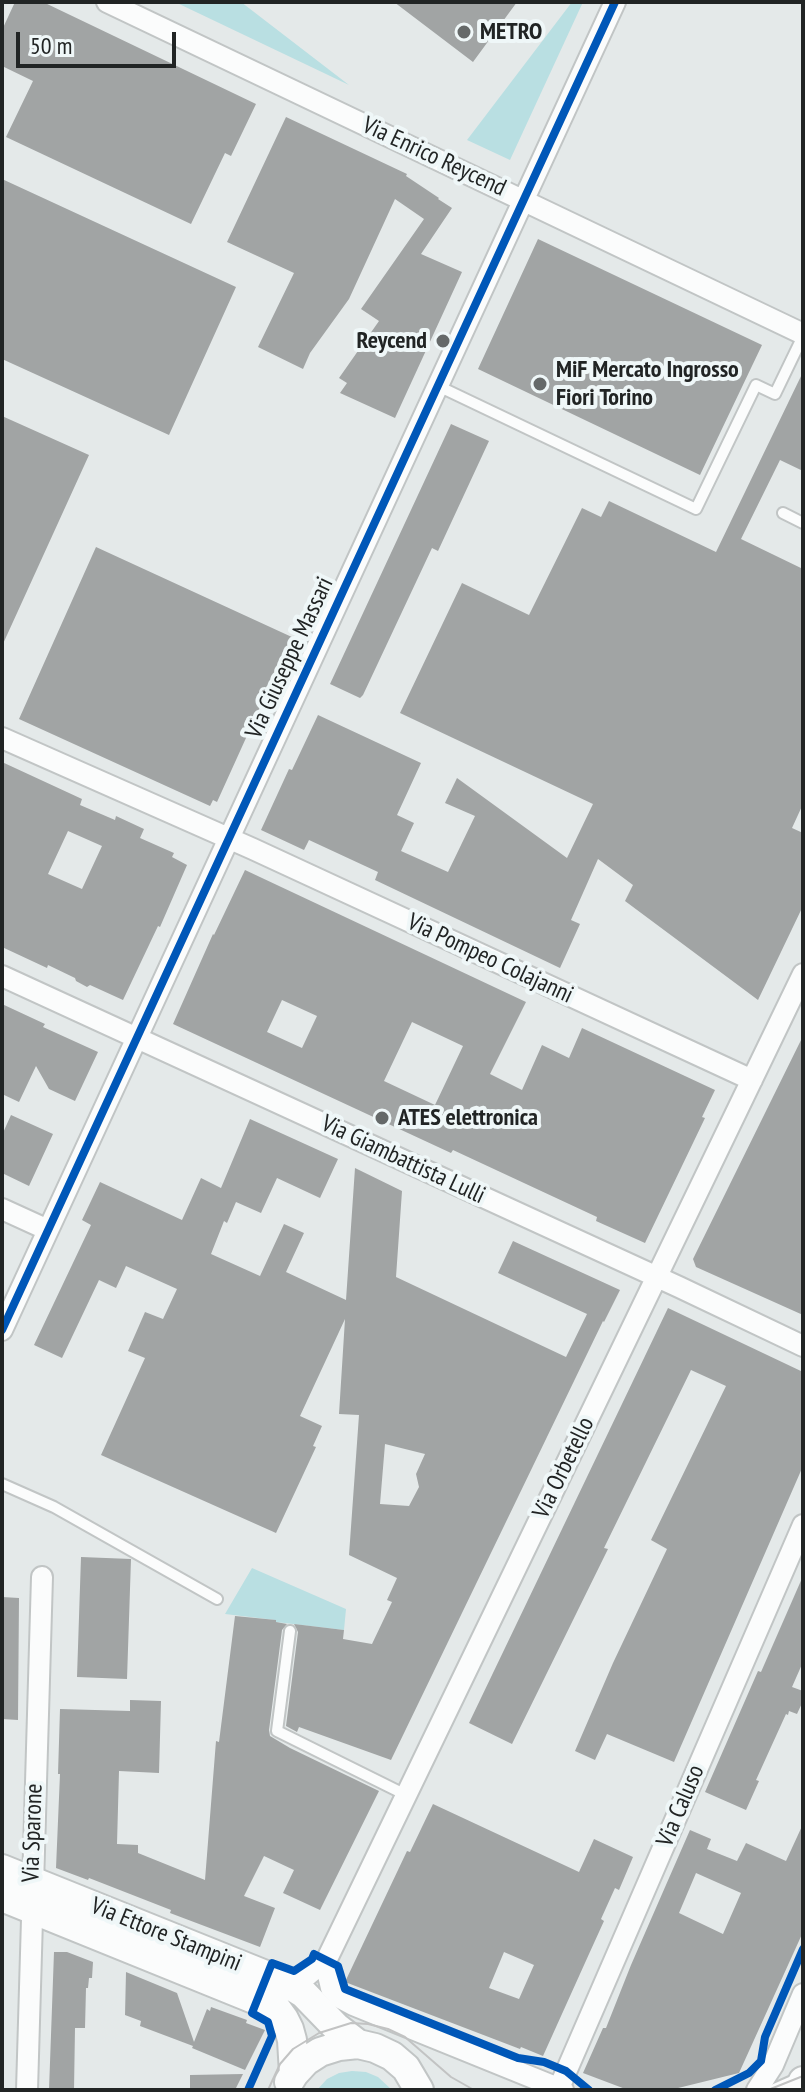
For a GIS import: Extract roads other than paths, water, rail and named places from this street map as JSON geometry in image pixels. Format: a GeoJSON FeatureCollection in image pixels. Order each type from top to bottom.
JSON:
{"type":"FeatureCollection","features":[{"type":"Feature","properties":{"kind":"main road","name":"Via Ettore Stampini"},"geometry":{"type":"LineString","coordinates":[[2,1869],[32,1895],[276,2008],[292,2040],[289,2082]]}},
{"type":"Feature","properties":{"kind":"main road","name":"Via Ettore Stampini"},"geometry":{"type":"LineString","coordinates":[[2,1897],[32,1895],[288,1984],[304,1994],[336,2027],[358,2044]]}},
{"type":"Feature","properties":{"kind":"main road"},"geometry":{"type":"LineString","coordinates":[[289,2082],[306,2061],[320,2052],[358,2044],[392,2056],[421,2088]]}},
{"type":"Feature","properties":{"kind":"main road"},"geometry":{"type":"LineString","coordinates":[[799,2090],[803,2079]]}},
{"type":"Feature","properties":{"kind":"street","name":"Via Enrico Reycend"},"geometry":{"type":"LineString","coordinates":[[107,2],[803,335]]}},
{"type":"Feature","properties":{"kind":"street","name":"Via Giuseppe Massari"},"geometry":{"type":"LineString","coordinates":[[2,1330],[615,2]]}},
{"type":"Feature","properties":{"kind":"street"},"geometry":{"type":"LineString","coordinates":[[2,738],[229,839]]}},
{"type":"Feature","properties":{"kind":"street","name":"Via Pompeo Colajanni"},"geometry":{"type":"LineString","coordinates":[[229,839],[752,1080]]}},
{"type":"Feature","properties":{"kind":"street","name":"Via Orbetello"},"geometry":{"type":"LineString","coordinates":[[325,1962],[803,974]]}},
{"type":"Feature","properties":{"kind":"street","name":"Via Giambattista Lulli"},"geometry":{"type":"LineString","coordinates":[[2,976],[803,1346]]}},
{"type":"Feature","properties":{"kind":"street"},"geometry":{"type":"LineString","coordinates":[[2,1209],[48,1230]]}},
{"type":"Feature","properties":{"kind":"street","name":"Via Caluso"},"geometry":{"type":"LineString","coordinates":[[561,2089],[803,1525]]}},
{"type":"Feature","properties":{"kind":"street","name":"Via Sparone"},"geometry":{"type":"LineString","coordinates":[[27,2090],[42,1577]]}},
{"type":"Feature","properties":{"kind":"street"},"geometry":{"type":"LineString","coordinates":[[288,1984],[303,1979],[325,1962],[331,1988],[340,1998],[353,2005],[561,2089]]}},
{"type":"Feature","properties":{"kind":"street"},"geometry":{"type":"LineString","coordinates":[[758,2090],[773,2065],[803,1994]]}},
{"type":"Feature","properties":{"kind":"lane"},"geometry":{"type":"LineString","coordinates":[[438,386],[696,509],[756,385],[775,394],[803,335]]}},
{"type":"Feature","properties":{"kind":"lane"},"geometry":{"type":"LineString","coordinates":[[783,513],[803,523]]}},
{"type":"Feature","properties":{"kind":"lane"},"geometry":{"type":"LineString","coordinates":[[2,1484],[54,1507],[217,1599]]}},
{"type":"Feature","properties":{"kind":"lane"},"geometry":{"type":"LineString","coordinates":[[290,1631],[277,1731],[406,1795]]}},
{"type":"Feature","properties":{"kind":"lane"},"geometry":{"type":"LineString","coordinates":[[772,2090],[803,2079]]}},
{"type":"Feature","properties":{"kind":"tram line"},"geometry":{"type":"LineString","coordinates":[[268,2090],[280,2064],[293,2049],[319,2033],[351,2023],[388,2029],[405,2037],[451,2077],[474,2090]]}},
{"type":"Feature","properties":{"kind":"tram line"},"geometry":{"type":"LineString","coordinates":[[768,2090],[803,2076]]}},
{"type":"Feature","properties":{"kind":"place","name":"METRO"},"geometry":{"type":"Point","coordinates":[464,32]}},
{"type":"Feature","properties":{"kind":"place","name":"Reycend"},"geometry":{"type":"Point","coordinates":[443,341]}},
{"type":"Feature","properties":{"kind":"place","name":"MiF Mercato Ingrosso Fiori Torino"},"geometry":{"type":"Point","coordinates":[540,384]}},
{"type":"Feature","properties":{"kind":"place","name":"ATES elettronica"},"geometry":{"type":"Point","coordinates":[382,1118]}}]}
